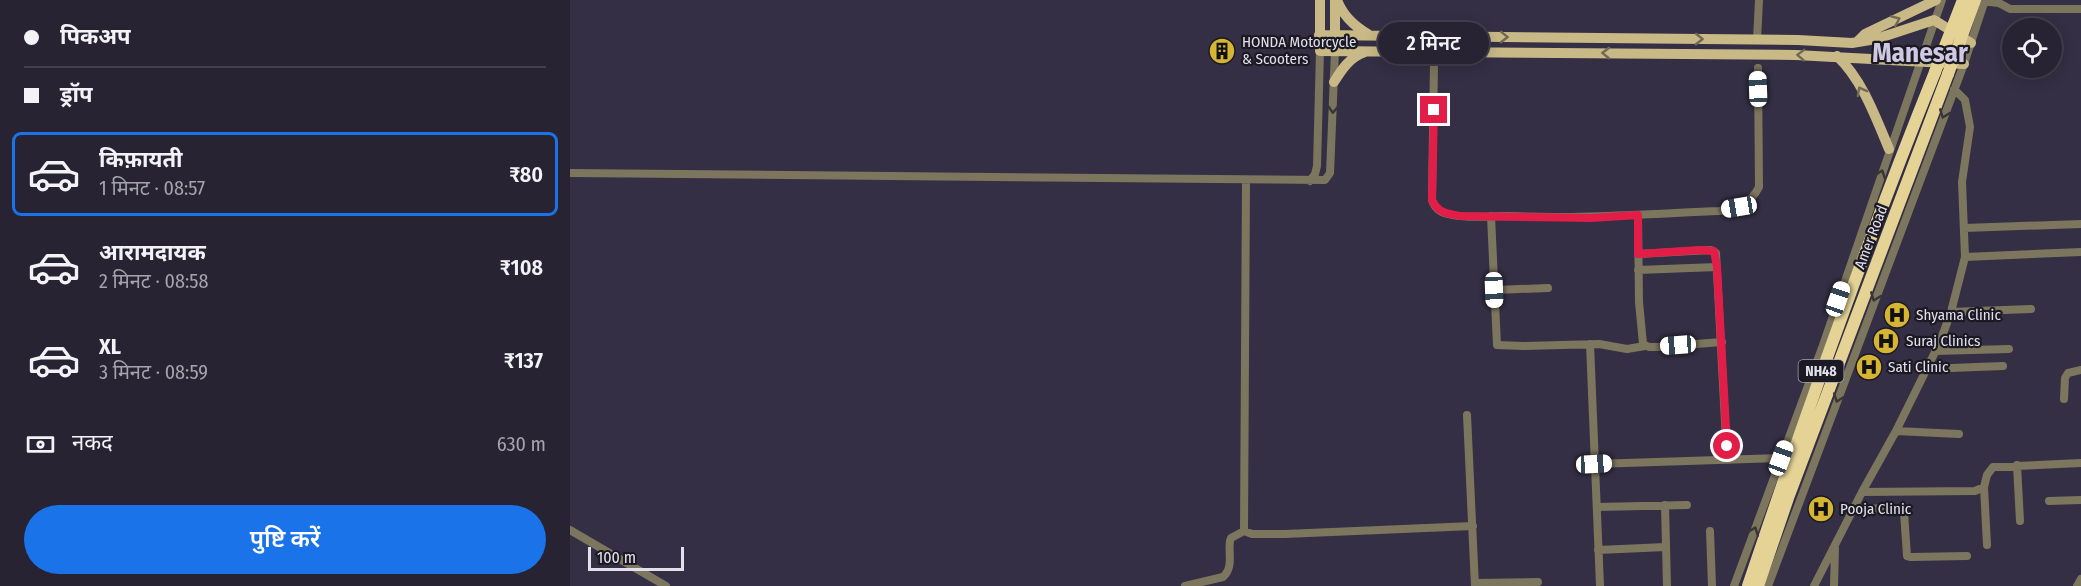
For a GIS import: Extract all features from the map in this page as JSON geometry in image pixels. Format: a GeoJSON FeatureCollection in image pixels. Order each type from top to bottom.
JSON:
{"type":"FeatureCollection","features":[{"type":"Feature","properties":{"kind":"highway","name":"Amer Road"},"geometry":{"type":"LineString","coordinates":[[1748,586],[1822,366],[1963,0]]}},
{"type":"Feature","properties":{"kind":"highway","name":"Amer Road"},"geometry":{"type":"LineString","coordinates":[[1758,586],[1812,450],[1846,348],[1948,74],[1980,0]]}},
{"type":"Feature","properties":{"kind":"highway"},"geometry":{"type":"LineString","coordinates":[[1846,348],[1865,323]]}},
{"type":"Feature","properties":{"kind":"highway"},"geometry":{"type":"LineString","coordinates":[[1821,348],[1822,366]]}},
{"type":"Feature","properties":{"kind":"main road"},"geometry":{"type":"LineString","coordinates":[[1320,0],[1320,51],[1837,56],[1964,64]]}},
{"type":"Feature","properties":{"kind":"main road"},"geometry":{"type":"LineString","coordinates":[[1335,51],[1336,0]]}},
{"type":"Feature","properties":{"kind":"main road"},"geometry":{"type":"LineString","coordinates":[[1336,0],[1348,19],[1371,35]]}},
{"type":"Feature","properties":{"kind":"main road"},"geometry":{"type":"LineString","coordinates":[[1857,42],[1865,34],[1936,0]]}},
{"type":"Feature","properties":{"kind":"main road"},"geometry":{"type":"LineString","coordinates":[[1319,35],[1857,42],[1876,39],[1934,20],[1971,43]]}},
{"type":"Feature","properties":{"kind":"main road"},"geometry":{"type":"LineString","coordinates":[[1429,36],[1429,51]]}},
{"type":"Feature","properties":{"kind":"main road"},"geometry":{"type":"LineString","coordinates":[[1334,82],[1349,61],[1358,54],[1368,51]]}},
{"type":"Feature","properties":{"kind":"main road"},"geometry":{"type":"LineString","coordinates":[[1837,56],[1850,70],[1889,149]]}},
{"type":"Feature","properties":{"kind":"street"},"geometry":{"type":"LineString","coordinates":[[1757,40],[1759,0]]}},
{"type":"Feature","properties":{"kind":"street"},"geometry":{"type":"LineString","coordinates":[[1734,586],[1821,348],[1942,0]]}},
{"type":"Feature","properties":{"kind":"street"},"geometry":{"type":"LineString","coordinates":[[1768,586],[1812,450],[1865,323],[1964,64],[1980,0],[2002,2],[2004,7],[2016,9],[2081,9]]}},
{"type":"Feature","properties":{"kind":"street"},"geometry":{"type":"LineString","coordinates":[[1310,181],[1317,166],[1320,51]]}},
{"type":"Feature","properties":{"kind":"street"},"geometry":{"type":"LineString","coordinates":[[570,173],[1325,180],[1330,173],[1335,51]]}},
{"type":"Feature","properties":{"kind":"street"},"geometry":{"type":"LineString","coordinates":[[1434,63],[1432,200],[1436,209],[1446,214],[1591,218],[1719,211],[1739,207],[1755,196],[1759,187],[1760,156],[1758,68]]}},
{"type":"Feature","properties":{"kind":"street"},"geometry":{"type":"LineString","coordinates":[[1814,586],[1896,431],[1935,351],[1951,312],[1965,257],[1962,182],[1970,127],[1965,100],[1954,89]]}},
{"type":"Feature","properties":{"kind":"street"},"geometry":{"type":"LineString","coordinates":[[1244,531],[1246,180]]}},
{"type":"Feature","properties":{"kind":"street"},"geometry":{"type":"LineString","coordinates":[[1638,215],[1640,332],[1645,346]]}},
{"type":"Feature","properties":{"kind":"street"},"geometry":{"type":"LineString","coordinates":[[1491,216],[1496,334],[1499,346],[1607,344],[1627,349],[1722,342]]}},
{"type":"Feature","properties":{"kind":"street"},"geometry":{"type":"LineString","coordinates":[[1964,228],[2081,224]]}},
{"type":"Feature","properties":{"kind":"street"},"geometry":{"type":"LineString","coordinates":[[1638,254],[1711,250],[1716,253],[1727,459]]}},
{"type":"Feature","properties":{"kind":"street"},"geometry":{"type":"LineString","coordinates":[[1965,257],[2081,252]]}},
{"type":"Feature","properties":{"kind":"street"},"geometry":{"type":"LineString","coordinates":[[1638,270],[1717,267]]}},
{"type":"Feature","properties":{"kind":"street"},"geometry":{"type":"LineString","coordinates":[[1494,290],[1548,288]]}},
{"type":"Feature","properties":{"kind":"street"},"geometry":{"type":"LineString","coordinates":[[1951,312],[2031,309]]}},
{"type":"Feature","properties":{"kind":"street"},"geometry":{"type":"LineString","coordinates":[[1590,344],[1600,586]]}},
{"type":"Feature","properties":{"kind":"street"},"geometry":{"type":"LineString","coordinates":[[1935,351],[2009,349]]}},
{"type":"Feature","properties":{"kind":"street"},"geometry":{"type":"LineString","coordinates":[[1925,369],[2003,366]]}},
{"type":"Feature","properties":{"kind":"street"},"geometry":{"type":"LineString","coordinates":[[2064,399],[2065,378],[2068,373],[2081,370]]}},
{"type":"Feature","properties":{"kind":"street"},"geometry":{"type":"LineString","coordinates":[[1467,415],[1475,585],[1538,582]]}},
{"type":"Feature","properties":{"kind":"street"},"geometry":{"type":"LineString","coordinates":[[1896,431],[1959,434]]}},
{"type":"Feature","properties":{"kind":"street"},"geometry":{"type":"LineString","coordinates":[[1594,464],[1781,458]]}},
{"type":"Feature","properties":{"kind":"street"},"geometry":{"type":"LineString","coordinates":[[1987,545],[1984,487],[1993,467],[2081,463]]}},
{"type":"Feature","properties":{"kind":"street"},"geometry":{"type":"LineString","coordinates":[[2018,465],[2020,521]]}},
{"type":"Feature","properties":{"kind":"street"},"geometry":{"type":"LineString","coordinates":[[1862,492],[1975,491],[1984,487]]}},
{"type":"Feature","properties":{"kind":"street"},"geometry":{"type":"LineString","coordinates":[[2049,501],[2081,500]]}},
{"type":"Feature","properties":{"kind":"street"},"geometry":{"type":"LineString","coordinates":[[1597,507],[1687,505]]}},
{"type":"Feature","properties":{"kind":"street"},"geometry":{"type":"LineString","coordinates":[[1665,506],[1667,586]]}},
{"type":"Feature","properties":{"kind":"street"},"geometry":{"type":"LineString","coordinates":[[1854,508],[1897,509],[1904,512],[1907,556],[1967,556]]}},
{"type":"Feature","properties":{"kind":"street"},"geometry":{"type":"LineString","coordinates":[[1185,586],[1223,577],[1228,573],[1231,538],[1244,531],[1252,534],[1285,534],[1473,526]]}},
{"type":"Feature","properties":{"kind":"street"},"geometry":{"type":"LineString","coordinates":[[570,530],[666,586]]}},
{"type":"Feature","properties":{"kind":"street"},"geometry":{"type":"LineString","coordinates":[[1710,531],[1712,586]]}},
{"type":"Feature","properties":{"kind":"street"},"geometry":{"type":"LineString","coordinates":[[1598,550],[1666,547]]}},
{"type":"Feature","properties":{"kind":"street"},"geometry":{"type":"LineString","coordinates":[[1834,586],[1835,547]]}},
{"type":"Feature","properties":{"kind":"street"},"geometry":{"type":"LineString","coordinates":[[2077,586],[2081,579]]}},
{"type":"Feature","properties":{"kind":"place","name":"HONDA Motorcycle & Scooters"},"geometry":{"type":"Point","coordinates":[1222,51]}},
{"type":"Feature","properties":{"kind":"place","name":"Shyama Clinic"},"geometry":{"type":"Point","coordinates":[1897,315]}},
{"type":"Feature","properties":{"kind":"place","name":"Suraj Clinics"},"geometry":{"type":"Point","coordinates":[1886,341]}},
{"type":"Feature","properties":{"kind":"place","name":"Sati Clinic"},"geometry":{"type":"Point","coordinates":[1869,367]}},
{"type":"Feature","properties":{"kind":"place","name":"Pooja Clinic"},"geometry":{"type":"Point","coordinates":[1821,509]}},
{"type":"Feature","properties":{"kind":"district","name":"Manesar"},"geometry":{"type":"Point","coordinates":[1920,53]}},
{"type":"Feature","properties":{"kind":"route"},"geometry":{"type":"LineString","coordinates":[[1434,110],[1432,200],[1436,209],[1446,214],[1461,216],[1591,218],[1638,215],[1638,254],[1700,250],[1711,250],[1716,253],[1727,446]]}}]}
